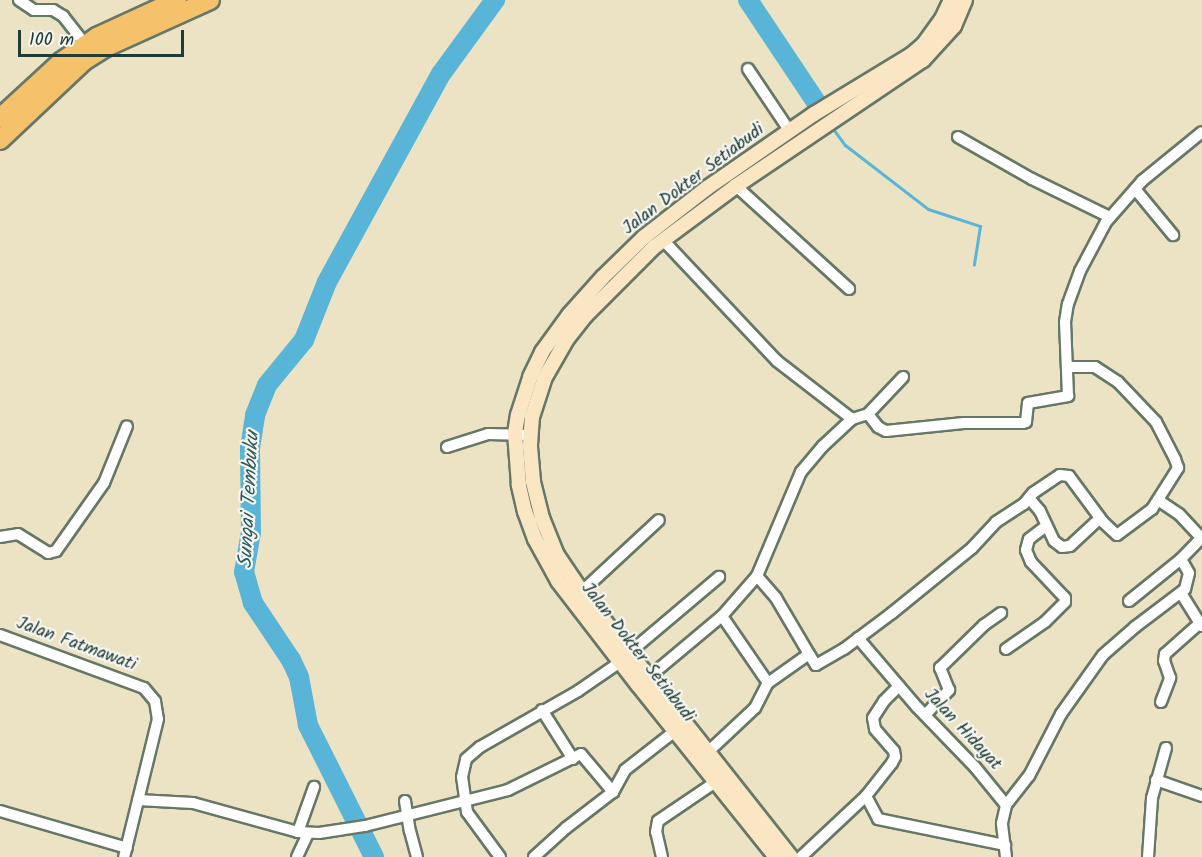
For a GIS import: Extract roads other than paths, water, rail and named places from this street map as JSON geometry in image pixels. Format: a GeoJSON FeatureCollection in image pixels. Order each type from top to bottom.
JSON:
{"type":"FeatureCollection","features":[{"type":"Feature","properties":{"kind":"highway"},"geometry":{"type":"LineString","coordinates":[[0,118],[24,106],[106,47],[210,0]]}},
{"type":"Feature","properties":{"kind":"highway"},"geometry":{"type":"LineString","coordinates":[[0,140],[24,106],[86,45],[165,2]]}},
{"type":"Feature","properties":{"kind":"street"},"geometry":{"type":"LineString","coordinates":[[19,0],[34,10],[53,10],[63,16],[86,45]]}},
{"type":"Feature","properties":{"kind":"street","name":"Jalan Dokter Setiabudi"},"geometry":{"type":"LineString","coordinates":[[776,857],[675,731],[644,681],[546,559],[525,512],[519,485],[515,433],[523,395],[542,352],[569,315],[603,277],[644,237],[707,188],[789,130],[911,55],[928,48],[951,0]]}},
{"type":"Feature","properties":{"kind":"street","name":"Jalan Dokter Setiabudi"},"geometry":{"type":"LineString","coordinates":[[577,596],[542,518],[532,481],[531,435],[537,397],[555,358],[567,339],[586,315],[663,240],[736,186],[828,124],[928,48],[954,26],[965,0]]}},
{"type":"Feature","properties":{"kind":"street"},"geometry":{"type":"LineString","coordinates":[[748,69],[789,130]]}},
{"type":"Feature","properties":{"kind":"street"},"geometry":{"type":"LineString","coordinates":[[868,414],[878,427],[886,431],[964,423],[1023,423],[1026,422],[1028,403],[1067,398],[1065,322],[1068,304],[1080,271],[1110,217],[1135,189],[1202,132]]}},
{"type":"Feature","properties":{"kind":"street"},"geometry":{"type":"LineString","coordinates":[[958,136],[1032,179],[1110,217]]}},
{"type":"Feature","properties":{"kind":"street"},"geometry":{"type":"LineString","coordinates":[[736,186],[849,289]]}},
{"type":"Feature","properties":{"kind":"street"},"geometry":{"type":"LineString","coordinates":[[1135,189],[1173,235]]}},
{"type":"Feature","properties":{"kind":"street"},"geometry":{"type":"LineString","coordinates":[[663,240],[777,361],[852,419]]}},
{"type":"Feature","properties":{"kind":"street"},"geometry":{"type":"LineString","coordinates":[[757,576],[776,598],[816,665],[858,638],[972,548],[996,522],[1024,504],[1055,477],[1065,474],[1100,518],[1117,535],[1152,509],[1178,468],[1156,422],[1133,395],[1095,367],[1067,367]]}},
{"type":"Feature","properties":{"kind":"street"},"geometry":{"type":"LineString","coordinates":[[791,857],[710,751],[644,681],[722,616],[757,576],[801,472],[823,446],[852,419],[868,414],[903,377]]}},
{"type":"Feature","properties":{"kind":"street"},"geometry":{"type":"LineString","coordinates":[[0,537],[18,534],[48,553],[56,551],[104,483],[127,426]]}},
{"type":"Feature","properties":{"kind":"street"},"geometry":{"type":"LineString","coordinates":[[447,447],[488,434],[531,435]]}},
{"type":"Feature","properties":{"kind":"street"},"geometry":{"type":"LineString","coordinates":[[1029,498],[1054,541],[1062,547],[1067,547],[1100,518]]}},
{"type":"Feature","properties":{"kind":"street"},"geometry":{"type":"LineString","coordinates":[[1129,601],[1201,541],[1179,514],[1158,500]]}},
{"type":"Feature","properties":{"kind":"street"},"geometry":{"type":"LineString","coordinates":[[577,596],[659,520]]}},
{"type":"Feature","properties":{"kind":"street"},"geometry":{"type":"LineString","coordinates":[[1006,649],[1045,622],[1065,602],[1065,598],[1031,562],[1026,550],[1029,539],[1047,526]]}},
{"type":"Feature","properties":{"kind":"street"},"geometry":{"type":"LineString","coordinates":[[1006,857],[1002,823],[1006,805],[1029,776],[1061,714],[1103,655],[1180,593],[1189,582],[1189,573],[1181,559]]}},
{"type":"Feature","properties":{"kind":"street"},"geometry":{"type":"LineString","coordinates":[[500,857],[471,819],[464,803],[462,777],[466,759],[480,747],[578,691],[625,657],[719,577]]}},
{"type":"Feature","properties":{"kind":"street"},"geometry":{"type":"LineString","coordinates":[[1161,702],[1170,678],[1164,661],[1165,654],[1201,625],[1180,593]]}},
{"type":"Feature","properties":{"kind":"street"},"geometry":{"type":"LineString","coordinates":[[925,715],[949,690],[940,668],[984,625],[1001,613]]}},
{"type":"Feature","properties":{"kind":"street"},"geometry":{"type":"LineString","coordinates":[[722,616],[768,683]]}},
{"type":"Feature","properties":{"kind":"street","name":"Jalan Hidayat"},"geometry":{"type":"LineString","coordinates":[[858,638],[925,715],[975,766],[1006,805]]}},
{"type":"Feature","properties":{"kind":"street","name":"Jalan Fatmawati"},"geometry":{"type":"LineString","coordinates":[[1,639],[144,688],[155,701],[158,719],[126,852]]}},
{"type":"Feature","properties":{"kind":"street"},"geometry":{"type":"LineString","coordinates":[[710,751],[755,708],[768,683],[809,654]]}},
{"type":"Feature","properties":{"kind":"street"},"geometry":{"type":"LineString","coordinates":[[801,857],[866,796],[895,756],[894,751],[875,729],[873,718],[884,701],[899,686]]}},
{"type":"Feature","properties":{"kind":"street"},"geometry":{"type":"LineString","coordinates":[[542,710],[573,759]]}},
{"type":"Feature","properties":{"kind":"street"},"geometry":{"type":"LineString","coordinates":[[534,857],[566,828],[613,792],[625,770],[675,731]]}},
{"type":"Feature","properties":{"kind":"street"},"geometry":{"type":"LineString","coordinates":[[1148,857],[1148,824],[1156,780],[1166,748]]}},
{"type":"Feature","properties":{"kind":"street"},"geometry":{"type":"LineString","coordinates":[[138,800],[193,803],[303,833],[360,827],[464,803],[508,790],[582,754],[613,792]]}},
{"type":"Feature","properties":{"kind":"street"},"geometry":{"type":"LineString","coordinates":[[1156,780],[1202,796]]}},
{"type":"Feature","properties":{"kind":"street"},"geometry":{"type":"LineString","coordinates":[[662,857],[656,832],[658,821],[717,781]]}},
{"type":"Feature","properties":{"kind":"street"},"geometry":{"type":"LineString","coordinates":[[297,857],[314,788]]}},
{"type":"Feature","properties":{"kind":"street"},"geometry":{"type":"LineString","coordinates":[[866,796],[878,819],[1005,845]]}},
{"type":"Feature","properties":{"kind":"street"},"geometry":{"type":"LineString","coordinates":[[405,801],[417,857]]}},
{"type":"Feature","properties":{"kind":"street"},"geometry":{"type":"LineString","coordinates":[[0,811],[126,852]]}},
{"type":"Feature","properties":{"kind":"waterway","name":"Sungai Tembuku"},"geometry":{"type":"LineString","coordinates":[[374,857],[308,725],[299,677],[291,660],[253,603],[244,572],[251,533],[250,448],[255,415],[267,385],[304,340],[327,282],[441,74],[495,0]]}},
{"type":"Feature","properties":{"kind":"waterway"},"geometry":{"type":"LineString","coordinates":[[748,0],[818,105]]}},
{"type":"Feature","properties":{"kind":"waterway"},"geometry":{"type":"LineString","coordinates":[[831,126],[845,145],[928,209],[980,226],[974,265]]}}]}
